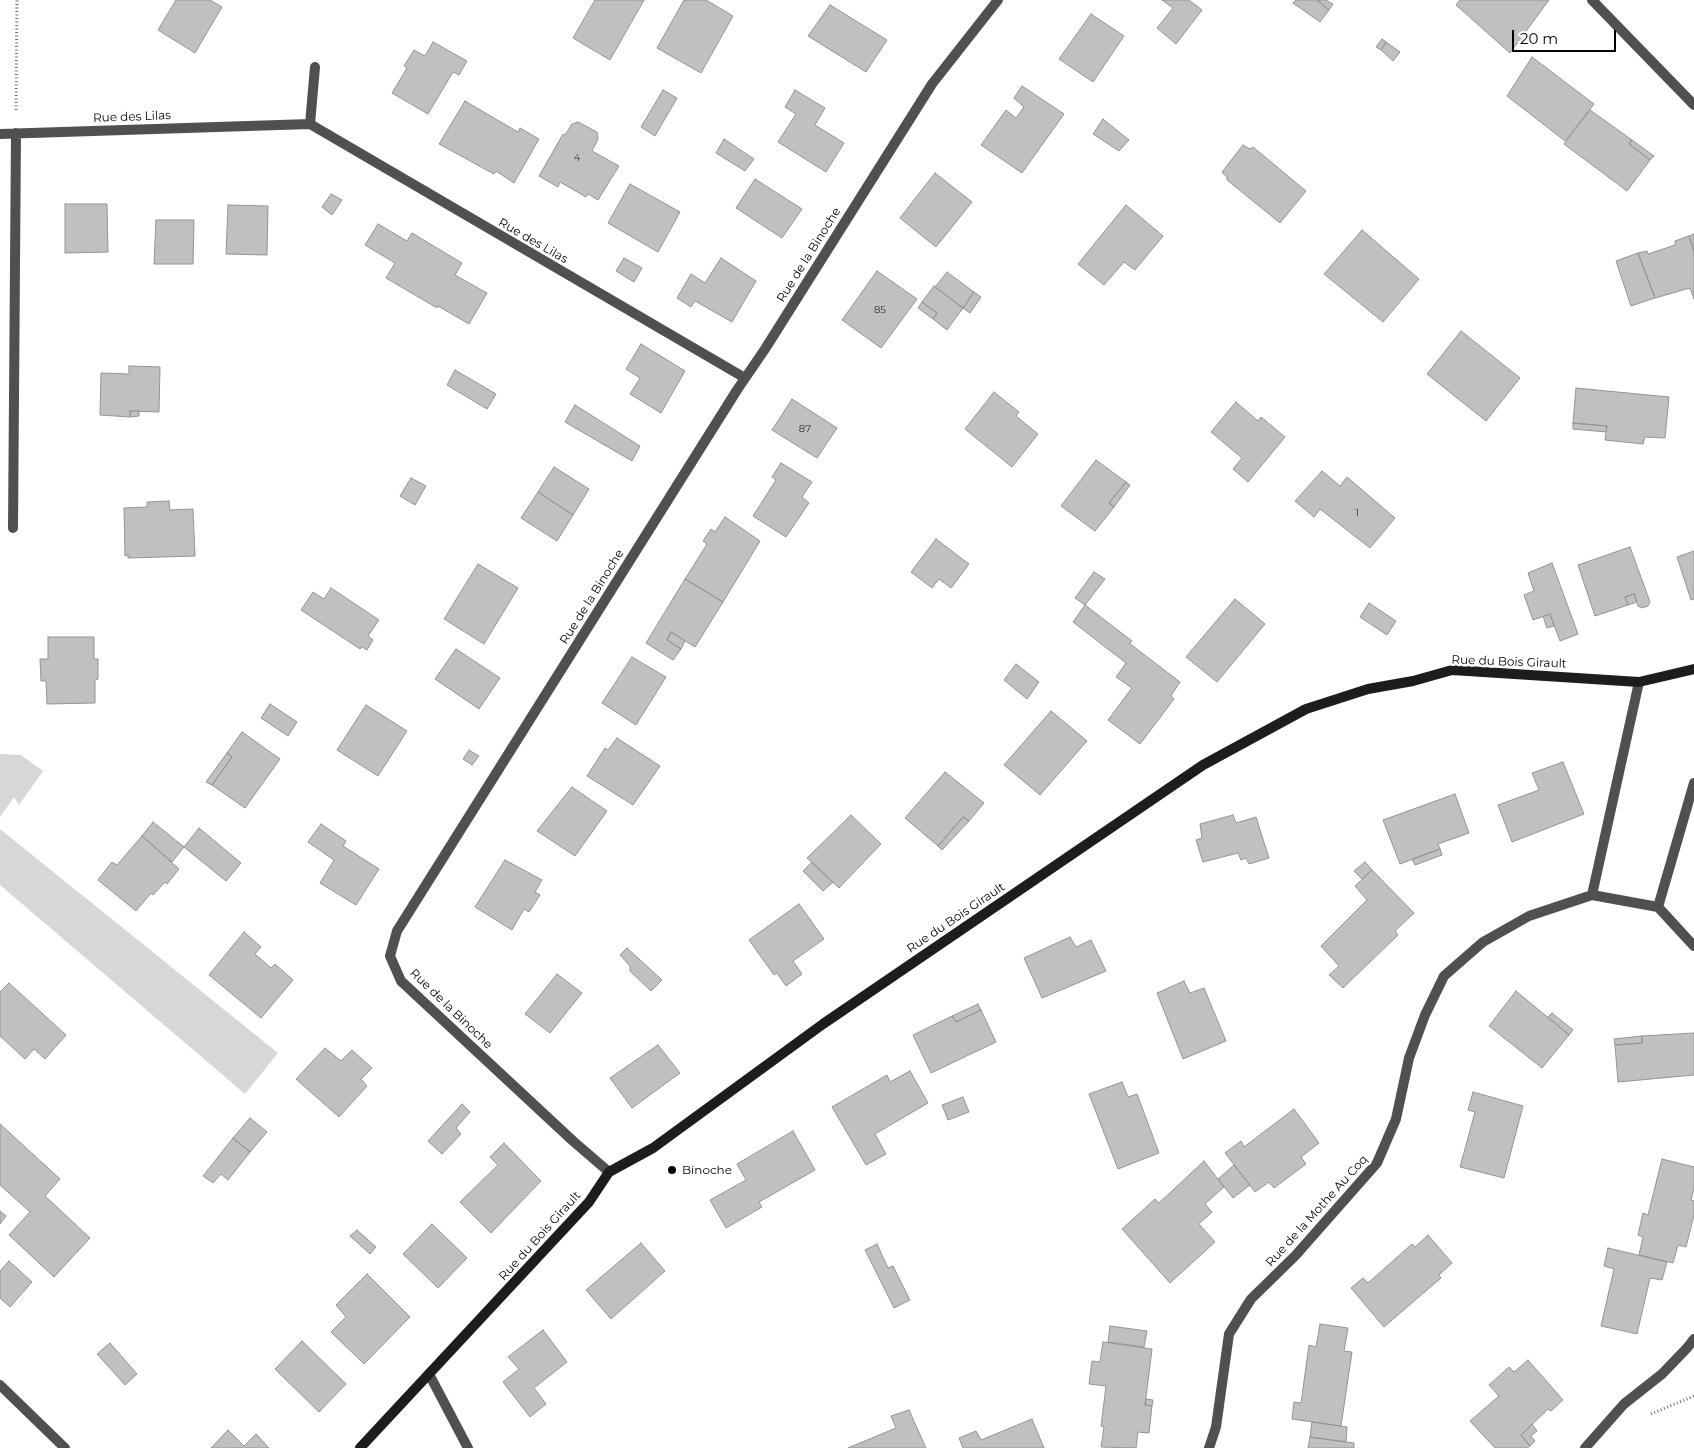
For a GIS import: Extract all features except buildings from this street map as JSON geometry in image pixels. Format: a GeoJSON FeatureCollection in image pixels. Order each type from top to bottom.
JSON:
{"type":"FeatureCollection","features":[{"type":"Feature","properties":{"kind":"street","name":"Rue de la Binoche"},"geometry":{"type":"LineString","coordinates":[[609,1172],[401,982],[390,956],[397,931],[932,84],[998,0]]}},
{"type":"Feature","properties":{"kind":"street"},"geometry":{"type":"LineString","coordinates":[[1592,0],[1694,104]]}},
{"type":"Feature","properties":{"kind":"street"},"geometry":{"type":"LineString","coordinates":[[310,124],[315,67]]}},
{"type":"Feature","properties":{"kind":"street","name":"Rue des Lilas"},"geometry":{"type":"LineString","coordinates":[[0,134],[310,124],[745,378]]}},
{"type":"Feature","properties":{"kind":"street"},"geometry":{"type":"LineString","coordinates":[[13,528],[16,133]]}},
{"type":"Feature","properties":{"kind":"street","name":"Rue du Bois Girault"},"geometry":{"type":"LineString","coordinates":[[360,1448],[589,1202],[609,1172],[653,1148],[823,1024],[1203,765],[1306,709],[1368,689],[1413,681],[1452,670],[1639,682],[1694,669]]}},
{"type":"Feature","properties":{"kind":"street"},"geometry":{"type":"LineString","coordinates":[[1639,682],[1592,895],[1658,907],[1694,946]]}},
{"type":"Feature","properties":{"kind":"street"},"geometry":{"type":"LineString","coordinates":[[1658,907],[1694,783]]}},
{"type":"Feature","properties":{"kind":"street","name":"Rue de la Mothe Au Coq"},"geometry":{"type":"LineString","coordinates":[[1209,1448],[1216,1427],[1230,1334],[1251,1299],[1295,1256],[1377,1163],[1396,1119],[1409,1058],[1425,1015],[1444,976],[1483,942],[1529,916],[1592,895]]}},
{"type":"Feature","properties":{"kind":"street"},"geometry":{"type":"LineString","coordinates":[[1585,1448],[1624,1404],[1662,1374],[1694,1339]]}},
{"type":"Feature","properties":{"kind":"street"},"geometry":{"type":"LineString","coordinates":[[429,1374],[468,1448]]}},
{"type":"Feature","properties":{"kind":"street"},"geometry":{"type":"LineString","coordinates":[[0,1386],[65,1448]]}},
{"type":"Feature","properties":{"kind":"path"},"geometry":{"type":"LineString","coordinates":[[16,133],[17,0]]}},
{"type":"Feature","properties":{"kind":"shaded area"},"geometry":{"type":"Polygon","coordinates":[[[0,754],[21,755],[43,771],[19,805],[14,797],[0,817],[0,754]]]}},
{"type":"Feature","properties":{"kind":"shaded area"},"geometry":{"type":"Polygon","coordinates":[[[0,829],[278,1053],[245,1094],[0,885],[0,829]]]}},
{"type":"Feature","properties":{"kind":"place","name":"Binoche"},"geometry":{"type":"Point","coordinates":[672,1170]}}]}
